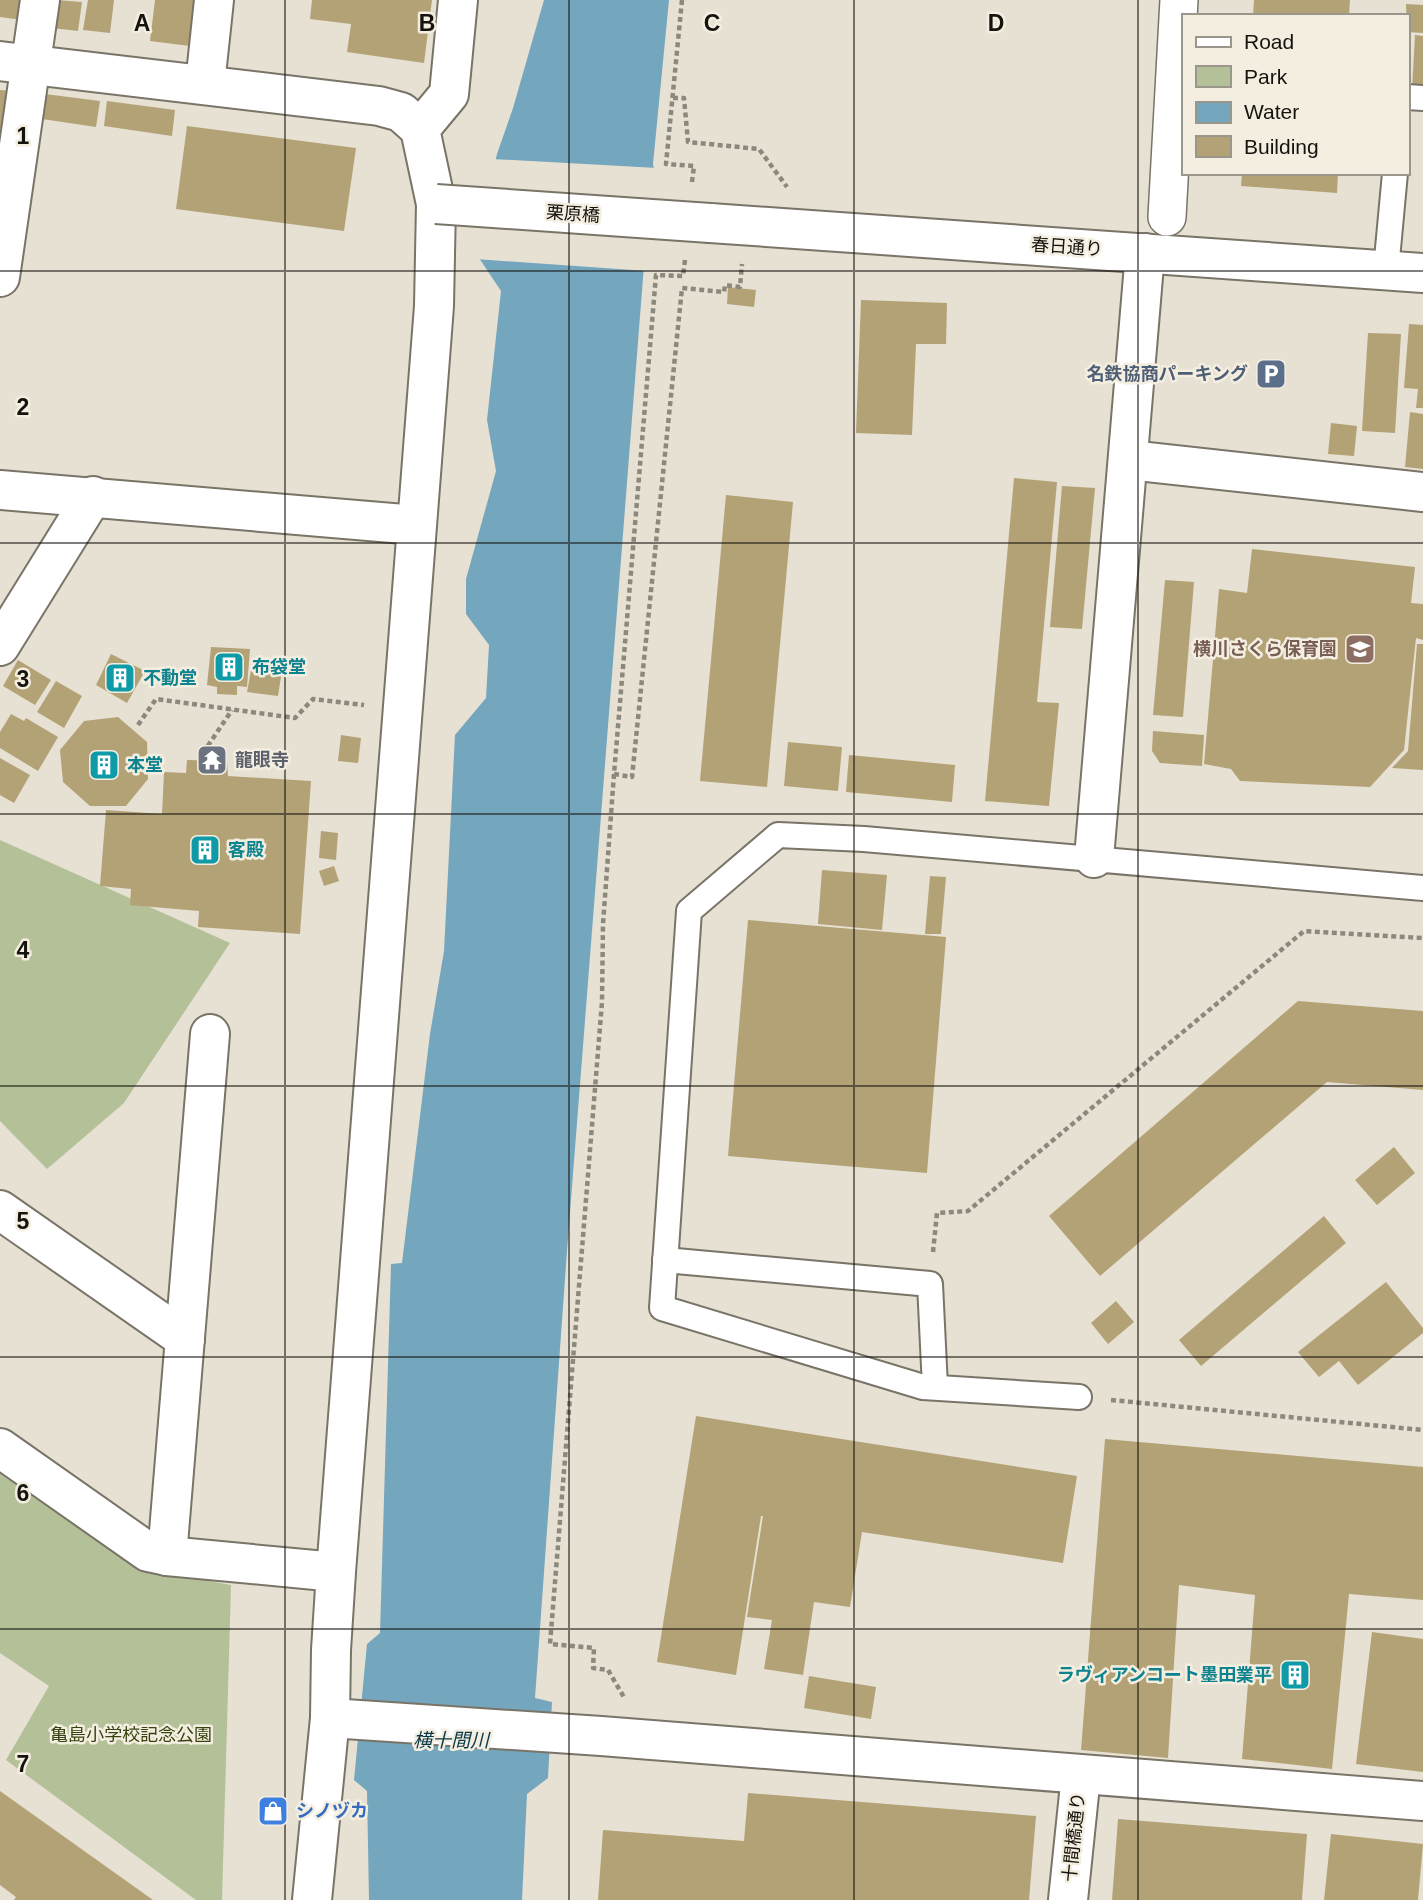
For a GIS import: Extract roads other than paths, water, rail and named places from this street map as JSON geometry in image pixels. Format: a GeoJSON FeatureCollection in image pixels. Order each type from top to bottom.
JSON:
{"type":"FeatureCollection","features":[{"type":"Feature","properties":{"kind":"street"},"geometry":{"type":"LineString","coordinates":[[0,278],[16,63],[40,0]]}},
{"type":"Feature","properties":{"kind":"street"},"geometry":{"type":"LineString","coordinates":[[205,84],[214,0]]}},
{"type":"Feature","properties":{"kind":"street"},"geometry":{"type":"LineString","coordinates":[[420,129],[449,93],[458,0]]}},
{"type":"Feature","properties":{"kind":"street"},"geometry":{"type":"LineString","coordinates":[[1167,217],[1179,0]]}},
{"type":"Feature","properties":{"kind":"street"},"geometry":{"type":"LineString","coordinates":[[16,63],[379,106],[401,112],[420,129],[436,204],[435,306],[331,1650],[340,1719],[312,1900]]}},
{"type":"Feature","properties":{"kind":"street","name":"栗原橋"},"geometry":{"type":"LineString","coordinates":[[436,204],[696,222]]}},
{"type":"Feature","properties":{"kind":"street","name":"春日通り"},"geometry":{"type":"LineString","coordinates":[[696,222],[1405,272]]}},
{"type":"Feature","properties":{"kind":"street"},"geometry":{"type":"LineString","coordinates":[[1094,858],[1145,253]]}},
{"type":"Feature","properties":{"kind":"street"},"geometry":{"type":"LineString","coordinates":[[1129,460],[1423,492]]}},
{"type":"Feature","properties":{"kind":"street"},"geometry":{"type":"LineString","coordinates":[[0,490],[416,525]]}},
{"type":"Feature","properties":{"kind":"street"},"geometry":{"type":"LineString","coordinates":[[0,646],[93,496]]}},
{"type":"Feature","properties":{"kind":"street"},"geometry":{"type":"LineString","coordinates":[[167,1556],[210,1034]]}},
{"type":"Feature","properties":{"kind":"street"},"geometry":{"type":"LineString","coordinates":[[1,1213],[185,1339]]}},
{"type":"Feature","properties":{"kind":"street"},"geometry":{"type":"LineString","coordinates":[[0,1448],[148,1552],[336,1572]]}},
{"type":"Feature","properties":{"kind":"street"},"geometry":{"type":"LineString","coordinates":[[340,1719],[601,1736],[1423,1801]]}},
{"type":"Feature","properties":{"kind":"street","name":"十間橋通り"},"geometry":{"type":"LineString","coordinates":[[1068,1900],[1081,1774]]}},
{"type":"Feature","properties":{"kind":"lane"},"geometry":{"type":"LineString","coordinates":[[1395,175],[1405,272]]}},
{"type":"Feature","properties":{"kind":"lane"},"geometry":{"type":"LineString","coordinates":[[1079,1397],[923,1387],[662,1308],[689,912],[778,835],[864,839],[1423,888]]}},
{"type":"Feature","properties":{"kind":"lane"},"geometry":{"type":"LineString","coordinates":[[665,1260],[930,1284],[935,1387]]}},
{"type":"Feature","properties":{"kind":"water","name":"横十間川"},"geometry":{"type":"Polygon","coordinates":[[[544,0],[669,0],[653,164],[655,174],[644,265],[535,1698],[552,1702],[548,1778],[527,1794],[522,1900],[369,1900],[367,1791],[354,1780],[367,1644],[380,1633],[391,1264],[402,1263],[430,1034],[444,951],[455,735],[486,698],[489,645],[466,614],[466,579],[496,471],[487,420],[501,291],[473,249],[497,154],[544,0]]]}},
{"type":"Feature","properties":{"kind":"place","name":"名鉄協商パーキング"},"geometry":{"type":"Point","coordinates":[1271,374]}},
{"type":"Feature","properties":{"kind":"place","name":"横川さくら保育園"},"geometry":{"type":"Point","coordinates":[1360,649]}},
{"type":"Feature","properties":{"kind":"place","name":"布袋堂"},"geometry":{"type":"Point","coordinates":[229,667]}},
{"type":"Feature","properties":{"kind":"place","name":"不動堂"},"geometry":{"type":"Point","coordinates":[120,678]}},
{"type":"Feature","properties":{"kind":"place","name":"龍眼寺"},"geometry":{"type":"Point","coordinates":[212,760]}},
{"type":"Feature","properties":{"kind":"place","name":"本堂"},"geometry":{"type":"Point","coordinates":[104,765]}},
{"type":"Feature","properties":{"kind":"place","name":"客殿"},"geometry":{"type":"Point","coordinates":[205,850]}},
{"type":"Feature","properties":{"kind":"place","name":"ラヴィアンコート墨田業平"},"geometry":{"type":"Point","coordinates":[1295,1675]}},
{"type":"Feature","properties":{"kind":"place","name":"シノヅカ"},"geometry":{"type":"Point","coordinates":[273,1811]}},
{"type":"Feature","properties":{"kind":"park label","name":"亀島小学校記念公園"},"geometry":{"type":"Point","coordinates":[131,1735]}}]}
